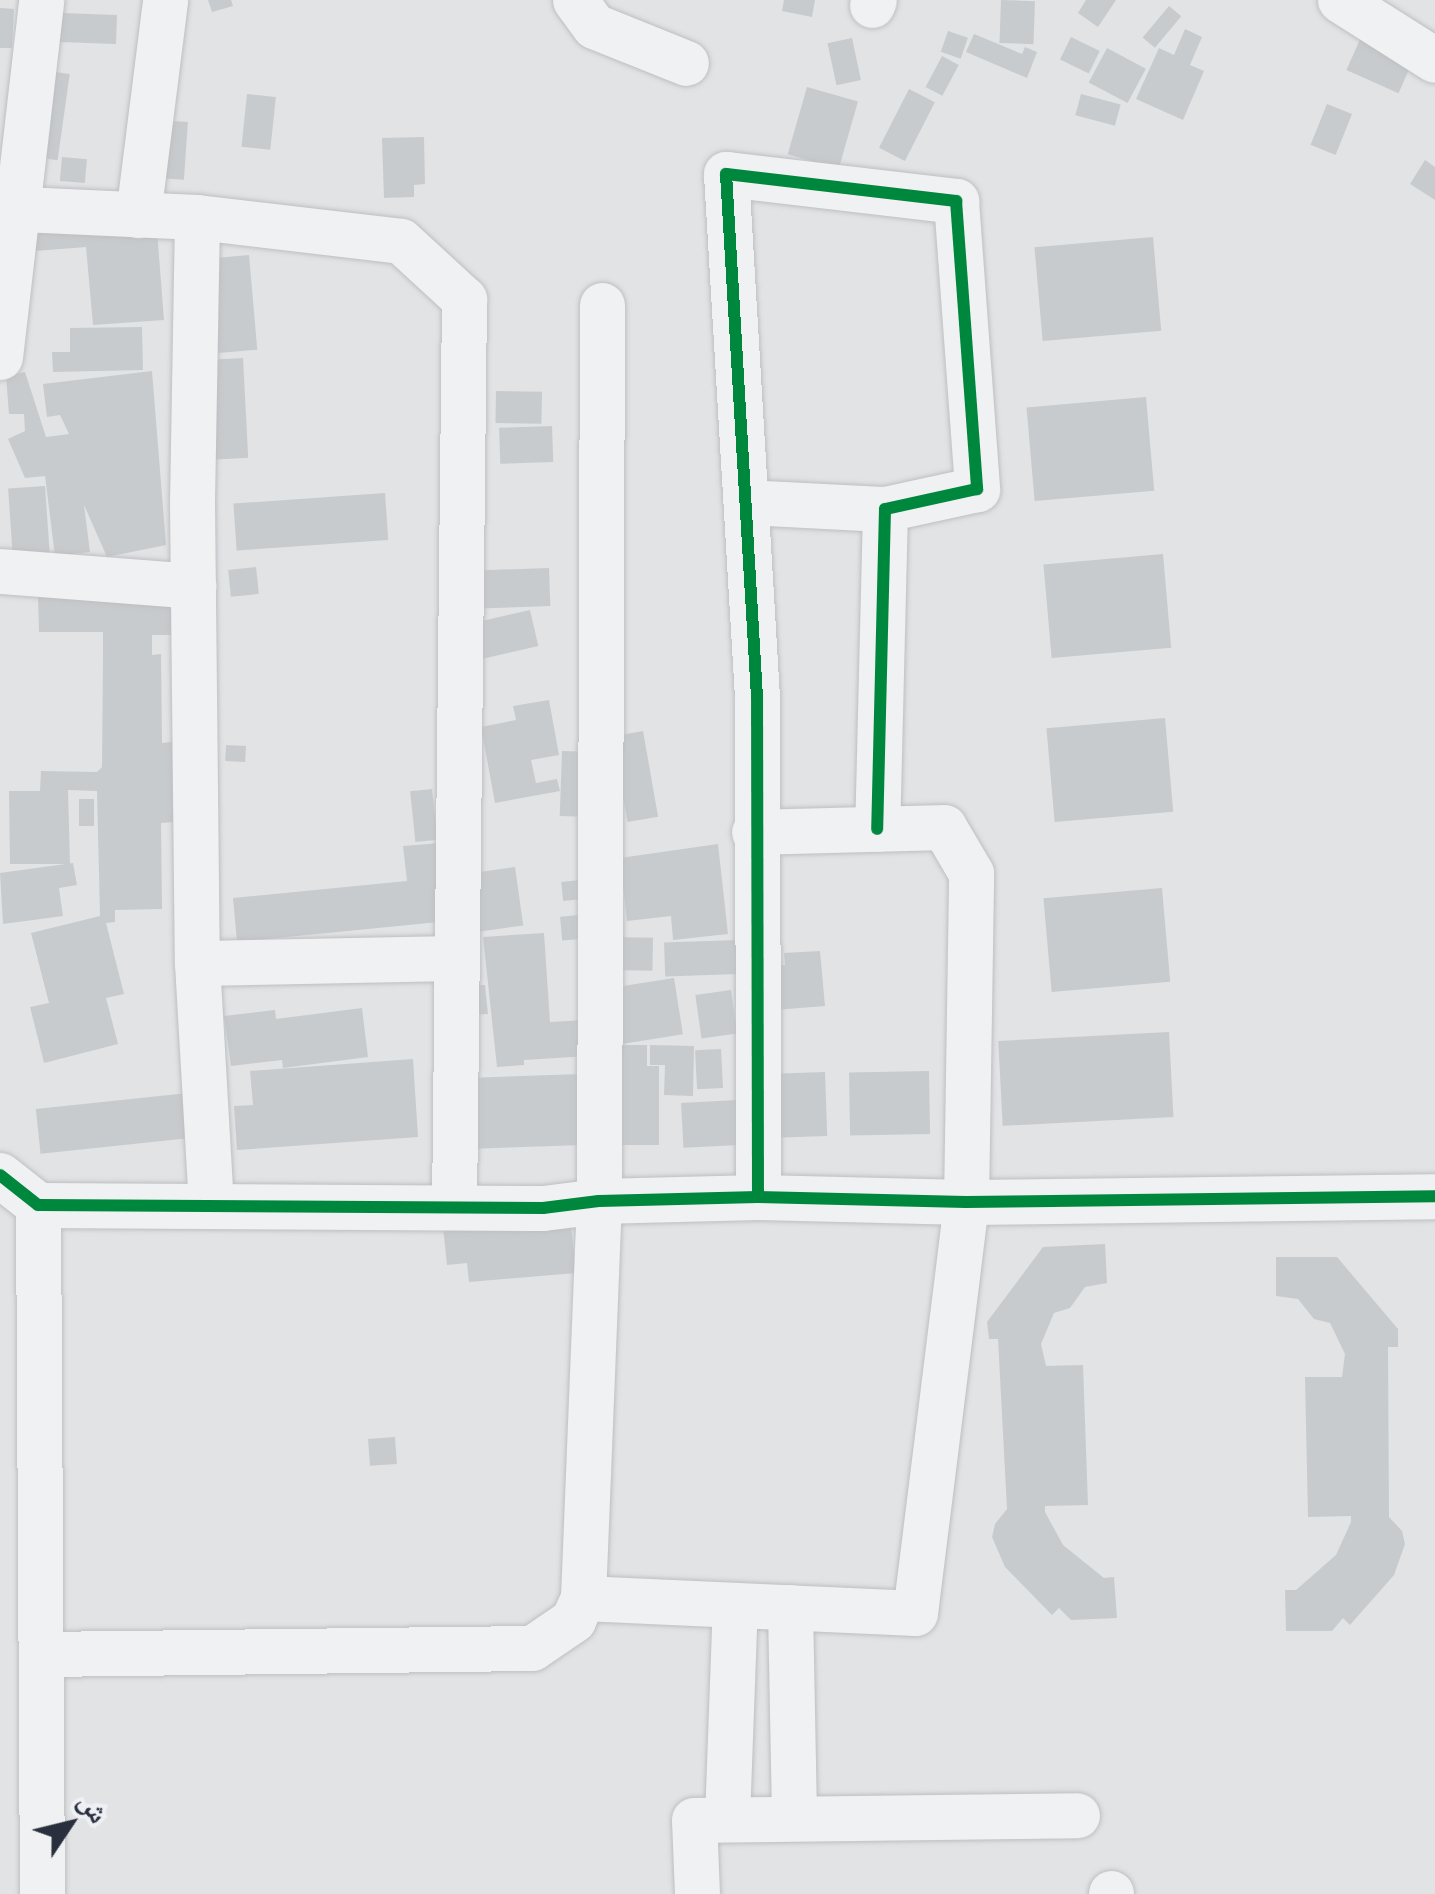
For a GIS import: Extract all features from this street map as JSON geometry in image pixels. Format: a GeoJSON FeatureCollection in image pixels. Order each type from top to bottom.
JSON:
{"type":"FeatureCollection","features":[{"type":"Feature","properties":{"kind":"street"},"geometry":{"type":"LineString","coordinates":[[0,357],[7,208],[41,0]]}},
{"type":"Feature","properties":{"kind":"street"},"geometry":{"type":"LineString","coordinates":[[138,215],[165,0]]}},
{"type":"Feature","properties":{"kind":"street"},"geometry":{"type":"LineString","coordinates":[[1340,0],[1435,60]]}},
{"type":"Feature","properties":{"kind":"street"},"geometry":{"type":"LineString","coordinates":[[592,9],[686,63]]}},
{"type":"Feature","properties":{"kind":"street"},"geometry":{"type":"LineString","coordinates":[[746,502],[885,509],[977,489],[956,201],[726,174],[756,698],[758,1197]]}},
{"type":"Feature","properties":{"kind":"street"},"geometry":{"type":"LineString","coordinates":[[7,208],[196,216],[401,241],[464,298],[454,1207]]}},
{"type":"Feature","properties":{"kind":"street"},"geometry":{"type":"LineString","coordinates":[[196,216],[196,962],[211,1206]]}},
{"type":"Feature","properties":{"kind":"street"},"geometry":{"type":"LineString","coordinates":[[40,1654],[532,1648],[573,1620],[582,1598],[599,1201],[602,305]]}},
{"type":"Feature","properties":{"kind":"street"},"geometry":{"type":"LineString","coordinates":[[876,830],[885,509]]}},
{"type":"Feature","properties":{"kind":"street"},"geometry":{"type":"LineString","coordinates":[[0,571],[193,586]]}},
{"type":"Feature","properties":{"kind":"street"},"geometry":{"type":"LineString","coordinates":[[582,1598],[915,1613],[966,1202],[971,874],[944,826],[754,832]]}},
{"type":"Feature","properties":{"kind":"street"},"geometry":{"type":"LineString","coordinates":[[196,962],[457,958]]}},
{"type":"Feature","properties":{"kind":"street"},"geometry":{"type":"LineString","coordinates":[[0,1175],[38,1204],[544,1208],[599,1201],[758,1197],[966,1202],[1435,1196]]}},
{"type":"Feature","properties":{"kind":"street"},"geometry":{"type":"LineString","coordinates":[[38,1204],[19,1365],[40,1654],[20,1751],[42,1894]]}},
{"type":"Feature","properties":{"kind":"street"},"geometry":{"type":"LineString","coordinates":[[727,1819],[735,1605]]}},
{"type":"Feature","properties":{"kind":"street"},"geometry":{"type":"LineString","coordinates":[[790,1608],[794,1818]]}},
{"type":"Feature","properties":{"kind":"street"},"geometry":{"type":"LineString","coordinates":[[697,1894],[694,1820],[1077,1815]]}},
{"type":"Feature","properties":{"kind":"building"},"geometry":{"type":"Polygon","coordinates":[[[208,0],[231,0],[233,6],[212,12],[208,0]]]}},
{"type":"Feature","properties":{"kind":"building"},"geometry":{"type":"Polygon","coordinates":[[[784,0],[815,0],[812,17],[782,11],[784,0]]]}},
{"type":"Feature","properties":{"kind":"building"},"geometry":{"type":"Polygon","coordinates":[[[1001,0],[1035,1],[1033,44],[999,43],[1001,0]]]}},
{"type":"Feature","properties":{"kind":"building"},"geometry":{"type":"Polygon","coordinates":[[[1086,0],[1116,0],[1098,27],[1078,13],[1086,0]]]}},
{"type":"Feature","properties":{"kind":"building"},"geometry":{"type":"Polygon","coordinates":[[[1169,6],[1181,16],[1155,48],[1143,37],[1169,6]]]}},
{"type":"Feature","properties":{"kind":"building"},"geometry":{"type":"Polygon","coordinates":[[[0,8],[14,9],[12,48],[0,48],[0,8]]]}},
{"type":"Feature","properties":{"kind":"building"},"geometry":{"type":"Polygon","coordinates":[[[61,13],[117,15],[116,44],[60,42],[61,13]]]}},
{"type":"Feature","properties":{"kind":"building"},"geometry":{"type":"Polygon","coordinates":[[[1370,17],[1422,40],[1398,93],[1346,70],[1370,17]]]}},
{"type":"Feature","properties":{"kind":"building"},"geometry":{"type":"Polygon","coordinates":[[[1185,29],[1202,37],[1190,65],[1204,71],[1183,120],[1136,99],[1159,48],[1174,55],[1185,29]]]}},
{"type":"Feature","properties":{"kind":"building"},"geometry":{"type":"Polygon","coordinates":[[[948,31],[968,38],[961,59],[941,52],[948,31]]]}},
{"type":"Feature","properties":{"kind":"building"},"geometry":{"type":"Polygon","coordinates":[[[974,34],[1022,54],[1025,47],[1037,52],[1027,78],[966,52],[974,34]]]}},
{"type":"Feature","properties":{"kind":"building"},"geometry":{"type":"Polygon","coordinates":[[[1071,37],[1100,51],[1089,73],[1060,59],[1071,37]]]}},
{"type":"Feature","properties":{"kind":"building"},"geometry":{"type":"Polygon","coordinates":[[[852,38],[861,80],[836,85],[828,43],[852,38]]]}},
{"type":"Feature","properties":{"kind":"building"},"geometry":{"type":"Polygon","coordinates":[[[1107,48],[1146,69],[1128,103],[1089,82],[1107,48]]]}},
{"type":"Feature","properties":{"kind":"building"},"geometry":{"type":"Polygon","coordinates":[[[942,56],[959,65],[942,96],[926,87],[942,56]]]}},
{"type":"Feature","properties":{"kind":"building"},"geometry":{"type":"Polygon","coordinates":[[[41,70],[70,74],[58,160],[29,156],[41,70]]]}},
{"type":"Feature","properties":{"kind":"building"},"geometry":{"type":"Polygon","coordinates":[[[807,87],[858,102],[839,169],[788,154],[807,87]]]}},
{"type":"Feature","properties":{"kind":"building"},"geometry":{"type":"Polygon","coordinates":[[[909,89],[935,102],[905,161],[879,148],[909,89]]]}},
{"type":"Feature","properties":{"kind":"building"},"geometry":{"type":"Polygon","coordinates":[[[247,94],[276,97],[270,150],[241,147],[247,94]]]}},
{"type":"Feature","properties":{"kind":"building"},"geometry":{"type":"Polygon","coordinates":[[[1081,94],[1121,105],[1115,126],[1075,115],[1081,94]]]}},
{"type":"Feature","properties":{"kind":"building"},"geometry":{"type":"Polygon","coordinates":[[[1327,104],[1352,114],[1336,155],[1311,145],[1327,104]]]}},
{"type":"Feature","properties":{"kind":"building"},"geometry":{"type":"Polygon","coordinates":[[[160,120],[188,122],[184,180],[156,178],[160,120]]]}},
{"type":"Feature","properties":{"kind":"building"},"geometry":{"type":"Polygon","coordinates":[[[424,137],[425,184],[414,185],[414,197],[384,198],[382,138],[424,137]]]}},
{"type":"Feature","properties":{"kind":"building"},"geometry":{"type":"Polygon","coordinates":[[[62,157],[87,159],[85,183],[60,181],[62,157]]]}},
{"type":"Feature","properties":{"kind":"building"},"geometry":{"type":"Polygon","coordinates":[[[1425,160],[1435,167],[1435,200],[1410,184],[1425,160]]]}},
{"type":"Feature","properties":{"kind":"building"},"geometry":{"type":"Polygon","coordinates":[[[155,205],[164,320],[93,325],[86,247],[22,252],[19,215],[155,205]]]}},
{"type":"Feature","properties":{"kind":"building"},"geometry":{"type":"Polygon","coordinates":[[[1153,237],[1161,331],[1043,341],[1034,247],[1153,237]]]}},
{"type":"Feature","properties":{"kind":"building"},"geometry":{"type":"Polygon","coordinates":[[[249,255],[257,350],[218,353],[210,258],[249,255]]]}},
{"type":"Feature","properties":{"kind":"building"},"geometry":{"type":"Polygon","coordinates":[[[142,327],[143,370],[53,372],[52,352],[70,352],[70,328],[142,327]]]}},
{"type":"Feature","properties":{"kind":"building"},"geometry":{"type":"Polygon","coordinates":[[[243,358],[248,458],[206,460],[201,360],[243,358]]]}},
{"type":"Feature","properties":{"kind":"building"},"geometry":{"type":"Polygon","coordinates":[[[152,371],[166,545],[107,557],[84,505],[90,552],[55,556],[45,476],[25,478],[8,439],[25,431],[24,414],[9,414],[6,376],[25,372],[46,437],[69,434],[60,415],[47,417],[43,384],[152,371]]]}},
{"type":"Feature","properties":{"kind":"building"},"geometry":{"type":"Polygon","coordinates":[[[496,391],[542,392],[541,424],[495,423],[496,391]]]}},
{"type":"Feature","properties":{"kind":"building"},"geometry":{"type":"Polygon","coordinates":[[[1146,397],[1154,491],[1035,501],[1026,407],[1146,397]]]}},
{"type":"Feature","properties":{"kind":"building"},"geometry":{"type":"Polygon","coordinates":[[[552,426],[553,462],[500,464],[499,428],[552,426]]]}},
{"type":"Feature","properties":{"kind":"building"},"geometry":{"type":"Polygon","coordinates":[[[45,486],[50,553],[13,555],[8,489],[45,486]]]}},
{"type":"Feature","properties":{"kind":"building"},"geometry":{"type":"Polygon","coordinates":[[[385,493],[388,540],[237,550],[233,504],[385,493]]]}},
{"type":"Feature","properties":{"kind":"building"},"geometry":{"type":"Polygon","coordinates":[[[1163,554],[1171,648],[1052,658],[1043,564],[1163,554]]]}},
{"type":"Feature","properties":{"kind":"building"},"geometry":{"type":"Polygon","coordinates":[[[256,567],[259,594],[231,597],[228,570],[256,567]]]}},
{"type":"Feature","properties":{"kind":"building"},"geometry":{"type":"Polygon","coordinates":[[[549,568],[550,606],[470,609],[469,571],[549,568]]]}},
{"type":"Feature","properties":{"kind":"building"},"geometry":{"type":"Polygon","coordinates":[[[173,596],[173,635],[152,635],[152,655],[161,654],[162,743],[172,742],[173,822],[161,823],[162,909],[115,910],[115,922],[106,923],[124,994],[106,998],[118,1044],[44,1063],[30,1007],[49,1003],[31,933],[100,916],[97,791],[68,790],[70,864],[10,864],[9,791],[40,791],[41,771],[97,772],[102,767],[103,632],[39,632],[38,597],[173,596]]]}},
{"type":"Feature","properties":{"kind":"building"},"geometry":{"type":"Polygon","coordinates":[[[530,610],[538,646],[482,659],[473,623],[530,610]]]}},
{"type":"Feature","properties":{"kind":"building"},"geometry":{"type":"Polygon","coordinates":[[[549,700],[559,755],[531,760],[536,783],[557,779],[560,791],[495,803],[481,727],[516,720],[513,706],[549,700]]]}},
{"type":"Feature","properties":{"kind":"building"},"geometry":{"type":"Polygon","coordinates":[[[1165,718],[1173,812],[1055,822],[1046,728],[1165,718]]]}},
{"type":"Feature","properties":{"kind":"building"},"geometry":{"type":"Polygon","coordinates":[[[643,731],[658,817],[628,822],[612,736],[643,731]]]}},
{"type":"Feature","properties":{"kind":"building"},"geometry":{"type":"Polygon","coordinates":[[[226,745],[246,746],[245,762],[225,761],[226,745]]]}},
{"type":"Feature","properties":{"kind":"building"},"geometry":{"type":"Polygon","coordinates":[[[562,751],[594,752],[592,817],[560,816],[562,751]]]}},
{"type":"Feature","properties":{"kind":"building"},"geometry":{"type":"Polygon","coordinates":[[[432,789],[437,840],[415,842],[410,791],[432,789]]]}},
{"type":"Feature","properties":{"kind":"building"},"geometry":{"type":"Polygon","coordinates":[[[79,799],[94,799],[94,826],[79,826],[79,799]]]}},
{"type":"Feature","properties":{"kind":"building"},"geometry":{"type":"Polygon","coordinates":[[[441,843],[449,921],[237,942],[233,898],[407,881],[403,846],[441,843]]]}},
{"type":"Feature","properties":{"kind":"building"},"geometry":{"type":"Polygon","coordinates":[[[718,844],[728,934],[673,940],[671,916],[627,921],[620,858],[718,844]]]}},
{"type":"Feature","properties":{"kind":"building"},"geometry":{"type":"Polygon","coordinates":[[[73,863],[77,885],[59,888],[63,916],[3,924],[0,873],[73,863]]]}},
{"type":"Feature","properties":{"kind":"building"},"geometry":{"type":"Polygon","coordinates":[[[515,867],[523,925],[472,933],[464,874],[515,867]]]}},
{"type":"Feature","properties":{"kind":"building"},"geometry":{"type":"Polygon","coordinates":[[[590,879],[592,898],[563,901],[561,882],[590,879]]]}},
{"type":"Feature","properties":{"kind":"building"},"geometry":{"type":"Polygon","coordinates":[[[1162,888],[1170,982],[1052,992],[1043,898],[1162,888]]]}},
{"type":"Feature","properties":{"kind":"building"},"geometry":{"type":"Polygon","coordinates":[[[579,915],[581,939],[562,941],[560,917],[579,915]]]}},
{"type":"Feature","properties":{"kind":"building"},"geometry":{"type":"Polygon","coordinates":[[[544,933],[550,1022],[585,1020],[588,1056],[524,1060],[524,1065],[497,1067],[483,937],[544,933]]]}},
{"type":"Feature","properties":{"kind":"building"},"geometry":{"type":"Polygon","coordinates":[[[613,937],[653,938],[652,971],[612,970],[613,937]]]}},
{"type":"Feature","properties":{"kind":"building"},"geometry":{"type":"Polygon","coordinates":[[[738,940],[739,974],[665,977],[664,943],[738,940]]]}},
{"type":"Feature","properties":{"kind":"building"},"geometry":{"type":"Polygon","coordinates":[[[820,951],[825,1006],[762,1011],[758,967],[785,965],[784,953],[820,951]]]}},
{"type":"Feature","properties":{"kind":"building"},"geometry":{"type":"Polygon","coordinates":[[[674,978],[683,1034],[621,1044],[612,988],[674,978]]]}},
{"type":"Feature","properties":{"kind":"building"},"geometry":{"type":"Polygon","coordinates":[[[476,985],[485,985],[488,1014],[467,1015],[476,985]]]}},
{"type":"Feature","properties":{"kind":"building"},"geometry":{"type":"Polygon","coordinates":[[[731,990],[737,1034],[701,1039],[695,995],[731,990]]]}},
{"type":"Feature","properties":{"kind":"building"},"geometry":{"type":"Polygon","coordinates":[[[362,1008],[368,1057],[283,1068],[282,1060],[231,1066],[224,1016],[275,1010],[276,1019],[362,1008]]]}},
{"type":"Feature","properties":{"kind":"building"},"geometry":{"type":"Polygon","coordinates":[[[1169,1032],[1173,1117],[1003,1126],[998,1041],[1169,1032]]]}},
{"type":"Feature","properties":{"kind":"building"},"geometry":{"type":"Polygon","coordinates":[[[613,1045],[647,1045],[647,1066],[659,1066],[659,1145],[613,1145],[613,1045]]]}},
{"type":"Feature","properties":{"kind":"building"},"geometry":{"type":"Polygon","coordinates":[[[650,1045],[694,1046],[693,1096],[664,1095],[665,1065],[650,1065],[650,1045]]]}},
{"type":"Feature","properties":{"kind":"building"},"geometry":{"type":"Polygon","coordinates":[[[721,1049],[723,1088],[697,1089],[695,1050],[721,1049]]]}},
{"type":"Feature","properties":{"kind":"building"},"geometry":{"type":"Polygon","coordinates":[[[413,1059],[418,1137],[237,1150],[234,1106],[253,1105],[250,1071],[413,1059]]]}},
{"type":"Feature","properties":{"kind":"building"},"geometry":{"type":"Polygon","coordinates":[[[929,1071],[930,1134],[850,1135],[849,1072],[929,1071]]]}},
{"type":"Feature","properties":{"kind":"building"},"geometry":{"type":"Polygon","coordinates":[[[825,1072],[827,1136],[767,1138],[765,1074],[825,1072]]]}},
{"type":"Feature","properties":{"kind":"building"},"geometry":{"type":"Polygon","coordinates":[[[581,1074],[583,1145],[470,1149],[467,1078],[581,1074]]]}},
{"type":"Feature","properties":{"kind":"building"},"geometry":{"type":"Polygon","coordinates":[[[188,1093],[193,1138],[41,1154],[36,1109],[188,1093]]]}},
{"type":"Feature","properties":{"kind":"building"},"geometry":{"type":"Polygon","coordinates":[[[737,1100],[739,1145],[683,1148],[681,1103],[737,1100]]]}},
{"type":"Feature","properties":{"kind":"building"},"geometry":{"type":"Polygon","coordinates":[[[569,1206],[576,1273],[469,1282],[467,1263],[447,1265],[442,1217],[569,1206]]]}},
{"type":"Feature","properties":{"kind":"building"},"geometry":{"type":"Polygon","coordinates":[[[1105,1244],[1107,1283],[1085,1287],[1070,1308],[1054,1313],[1041,1344],[1046,1366],[1083,1365],[1088,1505],[1045,1506],[1045,1512],[1063,1545],[1104,1578],[1114,1577],[1117,1618],[1071,1620],[1059,1608],[1052,1615],[1005,1567],[992,1537],[995,1524],[1007,1509],[998,1339],[989,1339],[987,1322],[1043,1247],[1105,1244]]]}},
{"type":"Feature","properties":{"kind":"building"},"geometry":{"type":"Polygon","coordinates":[[[1276,1257],[1337,1257],[1398,1329],[1398,1347],[1388,1347],[1389,1517],[1402,1531],[1405,1544],[1394,1575],[1350,1625],[1343,1618],[1332,1631],[1286,1631],[1285,1590],[1296,1590],[1336,1555],[1351,1522],[1351,1516],[1308,1517],[1305,1377],[1342,1377],[1345,1354],[1330,1323],[1314,1319],[1298,1299],[1276,1296],[1276,1257]]]}},
{"type":"Feature","properties":{"kind":"building"},"geometry":{"type":"Polygon","coordinates":[[[395,1437],[397,1464],[370,1466],[368,1439],[395,1437]]]}},
{"type":"Feature","properties":{"kind":"cycle path"},"geometry":{"type":"LineString","coordinates":[[758,1197],[757,697],[726,174],[956,201],[977,489],[885,509],[877,829]]}},
{"type":"Feature","properties":{"kind":"cycle path"},"geometry":{"type":"LineString","coordinates":[[0,1175],[38,1205],[543,1208],[599,1201],[758,1197],[966,1202],[1435,1196]]}}]}
